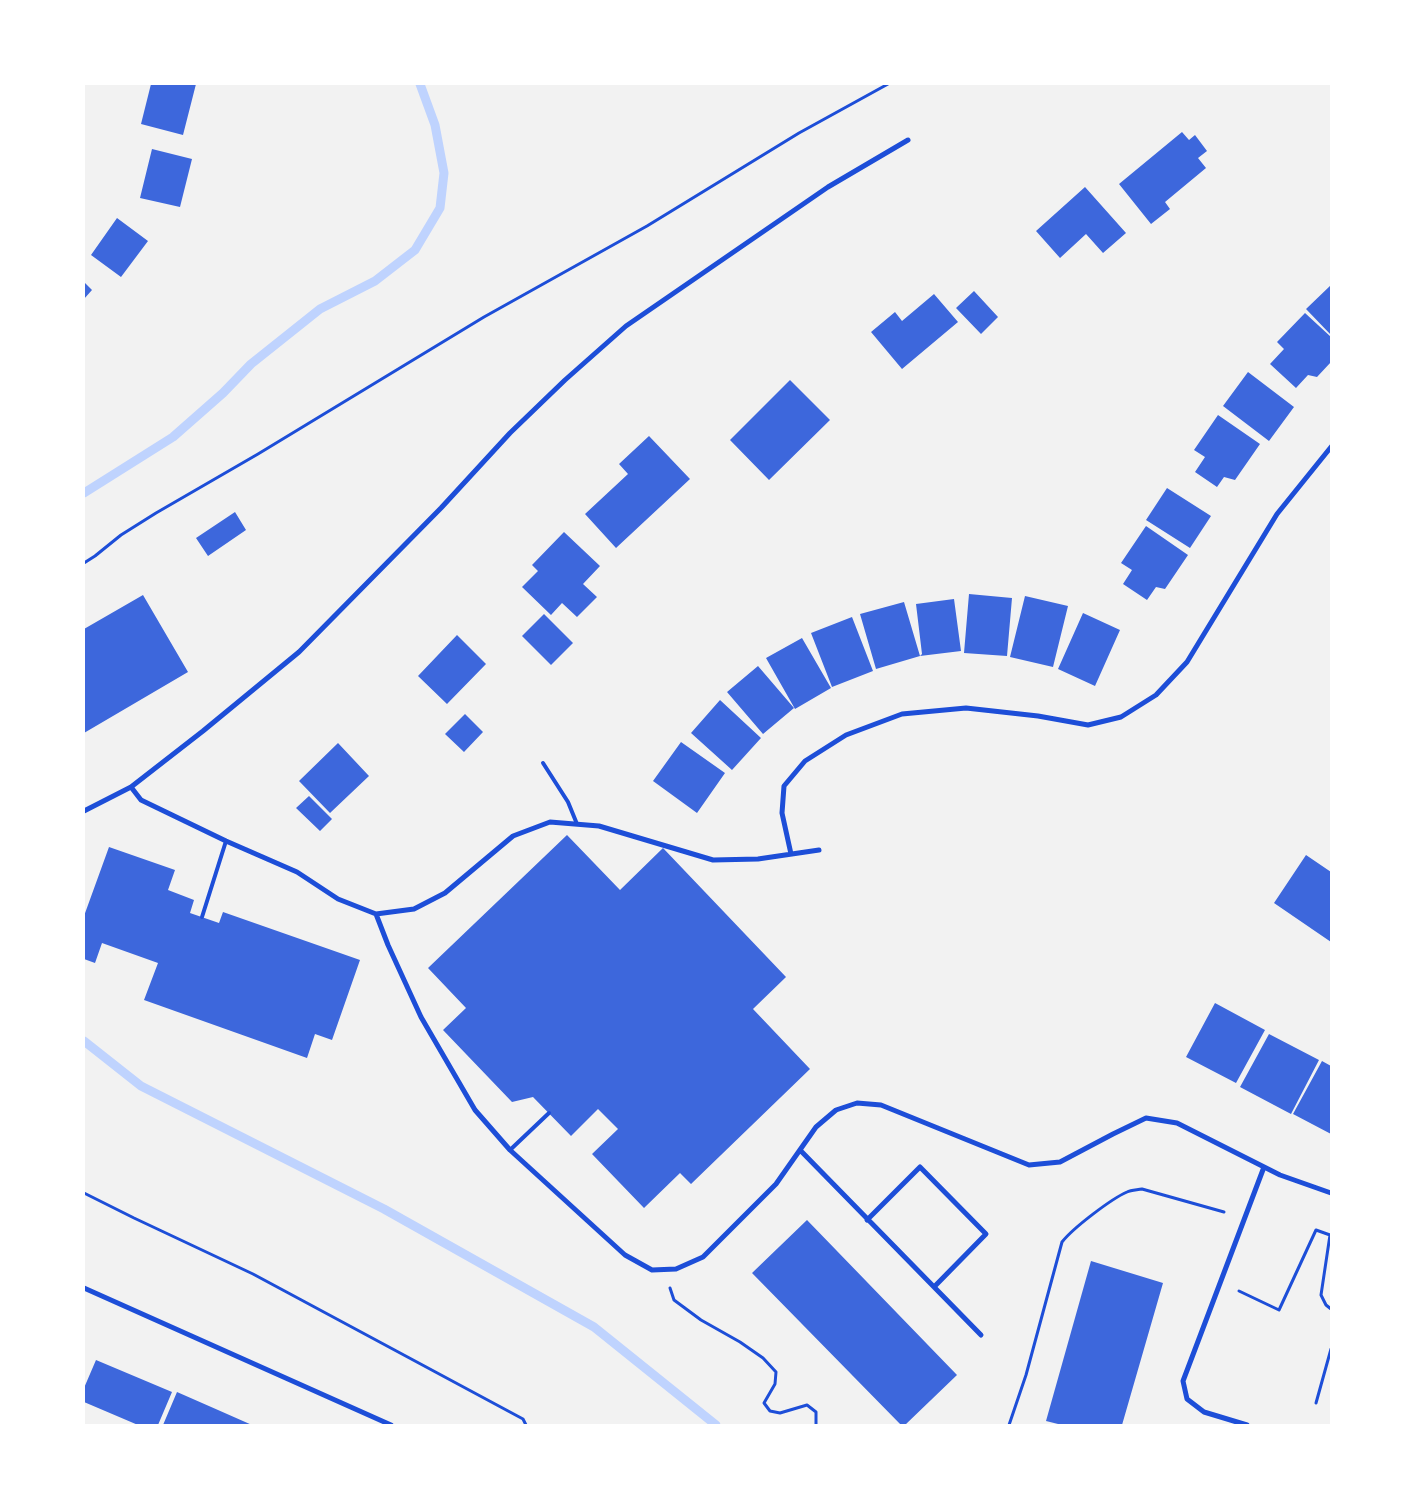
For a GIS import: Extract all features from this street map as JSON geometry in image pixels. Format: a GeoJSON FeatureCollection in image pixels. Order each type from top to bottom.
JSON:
{"type":"FeatureCollection","features":[{"type":"Feature","properties":{"kind":"street"},"geometry":{"type":"LineString","coordinates":[[84,811],[131,787],[204,731],[299,652],[441,508],[510,433],[565,380],[626,326],[828,187],[908,140]]}},
{"type":"Feature","properties":{"kind":"street"},"geometry":{"type":"LineString","coordinates":[[791,854],[782,813],[784,786],[805,761],[846,735],[902,714],[966,708],[1038,716],[1088,725],[1121,717],[1156,694],[1187,662],[1277,514],[1331,447]]}},
{"type":"Feature","properties":{"kind":"street"},"geometry":{"type":"LineString","coordinates":[[131,787],[141,800],[297,872],[338,899],[376,914],[414,909],[445,892],[513,836],[550,822],[599,826],[713,860],[758,859],[818,850]]}},
{"type":"Feature","properties":{"kind":"street"},"geometry":{"type":"LineString","coordinates":[[376,914],[421,1017],[475,1110],[510,1150],[625,1255],[652,1270],[676,1269],[703,1257],[776,1184],[816,1127],[836,1110],[857,1103],[882,1105],[1029,1165],[1060,1162],[1146,1118],[1177,1123],[1280,1174],[1331,1193]]}},
{"type":"Feature","properties":{"kind":"street"},"geometry":{"type":"LineString","coordinates":[[800,1150],[981,1335]]}},
{"type":"Feature","properties":{"kind":"street"},"geometry":{"type":"LineString","coordinates":[[1246,1425],[1204,1412],[1188,1399],[1183,1381],[1264,1166]]}},
{"type":"Feature","properties":{"kind":"street"},"geometry":{"type":"LineString","coordinates":[[868,1220],[920,1167],[986,1234],[934,1287]]}},
{"type":"Feature","properties":{"kind":"street"},"geometry":{"type":"LineString","coordinates":[[84,1288],[391,1425]]}},
{"type":"Feature","properties":{"kind":"lane"},"geometry":{"type":"LineString","coordinates":[[543,763],[568,802],[578,824]]}},
{"type":"Feature","properties":{"kind":"lane"},"geometry":{"type":"LineString","coordinates":[[202,917],[226,840]]}},
{"type":"Feature","properties":{"kind":"lane"},"geometry":{"type":"LineString","coordinates":[[510,1150],[548,1113]]}},
{"type":"Feature","properties":{"kind":"path"},"geometry":{"type":"LineString","coordinates":[[84,563],[121,535],[156,513],[258,454],[484,317],[647,226],[799,133],[888,84]]}},
{"type":"Feature","properties":{"kind":"path"},"geometry":{"type":"LineString","coordinates":[[1009,1425],[1026,1375],[1062,1242],[1068,1233],[1114,1199],[1128,1191],[1142,1189],[1224,1212]]}},
{"type":"Feature","properties":{"kind":"path"},"geometry":{"type":"LineString","coordinates":[[84,1193],[253,1274],[522,1419],[526,1425]]}},
{"type":"Feature","properties":{"kind":"path"},"geometry":{"type":"LineString","coordinates":[[1239,1291],[1279,1310],[1316,1230],[1330,1235],[1321,1295],[1326,1305],[1331,1309]]}},
{"type":"Feature","properties":{"kind":"path"},"geometry":{"type":"LineString","coordinates":[[668,1280],[674,1300],[701,1320],[740,1342],[763,1358],[776,1372],[775,1384],[764,1403],[770,1411],[780,1413],[807,1406],[816,1412],[816,1425]]}},
{"type":"Feature","properties":{"kind":"path"},"geometry":{"type":"LineString","coordinates":[[1316,1403],[1331,1349]]}},
{"type":"Feature","properties":{"kind":"building"},"geometry":{"type":"Polygon","coordinates":[[[151,84],[196,84],[183,135],[141,124],[151,84]]]}},
{"type":"Feature","properties":{"kind":"building"},"geometry":{"type":"Polygon","coordinates":[[[1182,132],[1189,140],[1195,135],[1207,151],[1198,158],[1206,168],[1165,202],[1170,209],[1151,224],[1119,184],[1182,132]]]}},
{"type":"Feature","properties":{"kind":"building"},"geometry":{"type":"Polygon","coordinates":[[[152,149],[192,159],[180,207],[140,198],[152,149]]]}},
{"type":"Feature","properties":{"kind":"building"},"geometry":{"type":"Polygon","coordinates":[[[1085,187],[1126,233],[1103,253],[1086,234],[1060,258],[1036,231],[1085,187]]]}},
{"type":"Feature","properties":{"kind":"building"},"geometry":{"type":"Polygon","coordinates":[[[117,218],[148,241],[121,277],[91,255],[117,218]]]}},
{"type":"Feature","properties":{"kind":"building"},"geometry":{"type":"Polygon","coordinates":[[[84,282],[92,290],[84,299],[84,282]]]}},
{"type":"Feature","properties":{"kind":"building"},"geometry":{"type":"Polygon","coordinates":[[[1331,285],[1331,335],[1306,309],[1331,285]]]}},
{"type":"Feature","properties":{"kind":"building"},"geometry":{"type":"Polygon","coordinates":[[[974,291],[998,317],[981,334],[956,308],[974,291]]]}},
{"type":"Feature","properties":{"kind":"building"},"geometry":{"type":"Polygon","coordinates":[[[934,294],[958,322],[902,369],[871,332],[895,312],[902,321],[934,294]]]}},
{"type":"Feature","properties":{"kind":"building"},"geometry":{"type":"Polygon","coordinates":[[[1305,313],[1331,337],[1331,362],[1317,377],[1308,375],[1296,388],[1270,364],[1284,349],[1277,342],[1305,313]]]}},
{"type":"Feature","properties":{"kind":"building"},"geometry":{"type":"Polygon","coordinates":[[[1248,372],[1294,407],[1269,441],[1223,406],[1248,372]]]}},
{"type":"Feature","properties":{"kind":"building"},"geometry":{"type":"Polygon","coordinates":[[[790,380],[830,420],[769,480],[730,440],[790,380]]]}},
{"type":"Feature","properties":{"kind":"building"},"geometry":{"type":"Polygon","coordinates":[[[1218,415],[1260,444],[1235,480],[1224,477],[1217,487],[1195,472],[1205,457],[1194,450],[1218,415]]]}},
{"type":"Feature","properties":{"kind":"building"},"geometry":{"type":"Polygon","coordinates":[[[649,436],[690,479],[616,548],[585,514],[628,474],[619,464],[649,436]]]}},
{"type":"Feature","properties":{"kind":"building"},"geometry":{"type":"Polygon","coordinates":[[[1167,488],[1211,516],[1190,548],[1146,520],[1167,488]]]}},
{"type":"Feature","properties":{"kind":"building"},"geometry":{"type":"Polygon","coordinates":[[[235,512],[246,530],[208,556],[196,538],[235,512]]]}},
{"type":"Feature","properties":{"kind":"building"},"geometry":{"type":"Polygon","coordinates":[[[1146,526],[1188,555],[1165,589],[1156,587],[1147,600],[1123,584],[1132,570],[1121,563],[1146,526]]]}},
{"type":"Feature","properties":{"kind":"building"},"geometry":{"type":"Polygon","coordinates":[[[564,532],[600,566],[583,584],[597,597],[577,617],[562,603],[551,615],[522,587],[538,571],[532,565],[564,532]]]}},
{"type":"Feature","properties":{"kind":"building"},"geometry":{"type":"Polygon","coordinates":[[[969,594],[1012,598],[1007,656],[964,653],[969,594]]]}},
{"type":"Feature","properties":{"kind":"building"},"geometry":{"type":"Polygon","coordinates":[[[143,595],[188,672],[84,733],[84,629],[143,595]]]}},
{"type":"Feature","properties":{"kind":"building"},"geometry":{"type":"Polygon","coordinates":[[[1025,596],[1068,606],[1053,667],[1010,657],[1025,596]]]}},
{"type":"Feature","properties":{"kind":"building"},"geometry":{"type":"Polygon","coordinates":[[[954,599],[961,651],[920,656],[922,654],[916,604],[954,599]]]}},
{"type":"Feature","properties":{"kind":"building"},"geometry":{"type":"Polygon","coordinates":[[[904,602],[920,656],[876,669],[860,614],[904,602]]]}},
{"type":"Feature","properties":{"kind":"building"},"geometry":{"type":"Polygon","coordinates":[[[1083,613],[1120,630],[1095,686],[1058,669],[1083,613]]]}},
{"type":"Feature","properties":{"kind":"building"},"geometry":{"type":"Polygon","coordinates":[[[544,614],[573,643],[551,665],[522,636],[544,614]]]}},
{"type":"Feature","properties":{"kind":"building"},"geometry":{"type":"Polygon","coordinates":[[[852,617],[873,671],[832,687],[811,633],[852,617]]]}},
{"type":"Feature","properties":{"kind":"building"},"geometry":{"type":"Polygon","coordinates":[[[457,635],[486,664],[447,704],[418,676],[457,635]]]}},
{"type":"Feature","properties":{"kind":"building"},"geometry":{"type":"Polygon","coordinates":[[[802,638],[831,688],[795,709],[766,658],[802,638]]]}},
{"type":"Feature","properties":{"kind":"building"},"geometry":{"type":"Polygon","coordinates":[[[758,666],[794,708],[763,734],[727,692],[758,666]]]}},
{"type":"Feature","properties":{"kind":"building"},"geometry":{"type":"Polygon","coordinates":[[[720,700],[761,738],[732,770],[691,733],[720,700]]]}},
{"type":"Feature","properties":{"kind":"building"},"geometry":{"type":"Polygon","coordinates":[[[465,714],[483,732],[464,752],[445,734],[465,714]]]}},
{"type":"Feature","properties":{"kind":"building"},"geometry":{"type":"Polygon","coordinates":[[[681,742],[725,773],[697,813],[653,781],[681,742]]]}},
{"type":"Feature","properties":{"kind":"building"},"geometry":{"type":"Polygon","coordinates":[[[338,743],[369,776],[330,813],[299,781],[338,743]]]}},
{"type":"Feature","properties":{"kind":"building"},"geometry":{"type":"Polygon","coordinates":[[[309,796],[332,819],[320,831],[296,808],[309,796]]]}},
{"type":"Feature","properties":{"kind":"building"},"geometry":{"type":"Polygon","coordinates":[[[567,835],[620,890],[663,848],[786,977],[753,1009],[810,1069],[691,1184],[680,1173],[644,1208],[592,1154],[618,1129],[598,1109],[571,1136],[533,1097],[512,1102],[443,1030],[466,1008],[428,968],[567,835]]]}},
{"type":"Feature","properties":{"kind":"building"},"geometry":{"type":"Polygon","coordinates":[[[109,847],[175,870],[168,890],[194,900],[190,913],[219,923],[223,912],[360,960],[332,1040],[315,1034],[307,1058],[144,1000],[158,963],[102,943],[95,963],[84,959],[84,916],[109,847]]]}},
{"type":"Feature","properties":{"kind":"building"},"geometry":{"type":"Polygon","coordinates":[[[1306,855],[1331,872],[1331,942],[1274,903],[1306,855]]]}},
{"type":"Feature","properties":{"kind":"building"},"geometry":{"type":"Polygon","coordinates":[[[1215,1003],[1265,1030],[1236,1083],[1186,1057],[1215,1003]]]}},
{"type":"Feature","properties":{"kind":"building"},"geometry":{"type":"Polygon","coordinates":[[[1269,1034],[1319,1060],[1291,1114],[1240,1087],[1269,1034]]]}},
{"type":"Feature","properties":{"kind":"building"},"geometry":{"type":"Polygon","coordinates":[[[1322,1061],[1331,1066],[1331,1134],[1293,1114],[1322,1061]]]}},
{"type":"Feature","properties":{"kind":"building"},"geometry":{"type":"Polygon","coordinates":[[[807,1220],[957,1375],[905,1425],[901,1425],[752,1273],[807,1220]]]}},
{"type":"Feature","properties":{"kind":"building"},"geometry":{"type":"Polygon","coordinates":[[[1091,1261],[1163,1283],[1122,1425],[1062,1425],[1046,1421],[1091,1261]]]}},
{"type":"Feature","properties":{"kind":"building"},"geometry":{"type":"Polygon","coordinates":[[[96,1360],[172,1392],[158,1425],[138,1425],[84,1402],[84,1388],[96,1360]]]}},
{"type":"Feature","properties":{"kind":"building"},"geometry":{"type":"Polygon","coordinates":[[[177,1392],[218,1410],[252,1425],[163,1425],[177,1392]]]}},
{"type":"Feature","properties":{"kind":"waterway"},"geometry":{"type":"LineString","coordinates":[[84,493],[173,437],[223,393],[251,364],[320,309],[375,281],[415,250],[440,208],[444,173],[435,125],[420,84]]}},
{"type":"Feature","properties":{"kind":"waterway"},"geometry":{"type":"LineString","coordinates":[[84,1041],[141,1086],[384,1209],[594,1327],[716,1425]]}}]}
